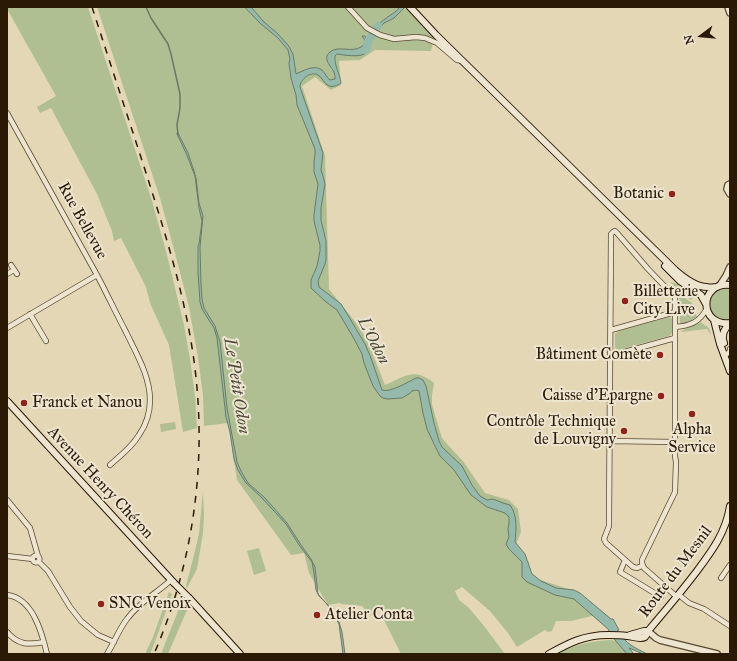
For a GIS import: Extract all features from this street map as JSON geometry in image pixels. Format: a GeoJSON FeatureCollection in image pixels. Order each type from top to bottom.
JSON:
{"type":"FeatureCollection","features":[{"type":"Feature","properties":{"kind":"main road"},"geometry":{"type":"LineString","coordinates":[[410,7],[682,276],[703,287],[730,285]]}},
{"type":"Feature","properties":{"kind":"main road"},"geometry":{"type":"LineString","coordinates":[[643,239],[672,273],[685,285],[701,295],[704,299],[708,311],[713,319],[719,339],[727,353],[730,371]]}},
{"type":"Feature","properties":{"kind":"main road"},"geometry":{"type":"LineString","coordinates":[[706,306],[709,294],[719,286]]}},
{"type":"Feature","properties":{"kind":"main road"},"geometry":{"type":"LineString","coordinates":[[713,319],[721,323],[729,324],[723,332],[722,338],[730,368]]}},
{"type":"Feature","properties":{"kind":"main road","name":"Avenue Henry Chéron"},"geometry":{"type":"LineString","coordinates":[[8,403],[240,654]]}},
{"type":"Feature","properties":{"kind":"main road","name":"Route du Mesnil"},"geometry":{"type":"LineString","coordinates":[[549,654],[570,643],[591,636],[621,635],[643,638],[647,635],[648,631],[678,596],[717,542],[727,520],[730,506]]}},
{"type":"Feature","properties":{"kind":"street"},"geometry":{"type":"LineString","coordinates":[[348,7],[370,30],[383,37],[394,39],[416,37],[425,38],[437,43],[457,60],[463,61]]}},
{"type":"Feature","properties":{"kind":"street"},"geometry":{"type":"LineString","coordinates":[[728,7],[730,13]]}},
{"type":"Feature","properties":{"kind":"street","name":"Rue Bellevue"},"geometry":{"type":"LineString","coordinates":[[7,113],[11,125],[97,275],[7,328]]}},
{"type":"Feature","properties":{"kind":"street"},"geometry":{"type":"LineString","coordinates":[[730,183],[727,189],[730,194]]}},
{"type":"Feature","properties":{"kind":"street"},"geometry":{"type":"LineString","coordinates":[[642,566],[635,568],[604,540],[609,522],[611,234],[615,231],[648,269],[675,296],[675,492],[642,560],[642,566],[678,596],[689,603],[704,608],[730,626]]}},
{"type":"Feature","properties":{"kind":"street"},"geometry":{"type":"LineString","coordinates":[[719,286],[730,267]]}},
{"type":"Feature","properties":{"kind":"street"},"geometry":{"type":"LineString","coordinates":[[7,274],[14,270]]}},
{"type":"Feature","properties":{"kind":"street"},"geometry":{"type":"LineString","coordinates":[[97,275],[141,364],[147,380],[150,399],[148,415],[140,434],[133,444],[110,465]]}},
{"type":"Feature","properties":{"kind":"street"},"geometry":{"type":"LineString","coordinates":[[700,319],[706,306]]}},
{"type":"Feature","properties":{"kind":"street"},"geometry":{"type":"LineString","coordinates":[[611,330],[675,312]]}},
{"type":"Feature","properties":{"kind":"street"},"geometry":{"type":"LineString","coordinates":[[30,314],[46,341]]}},
{"type":"Feature","properties":{"kind":"street"},"geometry":{"type":"LineString","coordinates":[[675,327],[689,325],[700,319],[713,319]]}},
{"type":"Feature","properties":{"kind":"street"},"geometry":{"type":"LineString","coordinates":[[610,356],[675,338]]}},
{"type":"Feature","properties":{"kind":"street"},"geometry":{"type":"LineString","coordinates":[[610,441],[675,442]]}},
{"type":"Feature","properties":{"kind":"street"},"geometry":{"type":"LineString","coordinates":[[7,501],[30,528],[40,559],[39,562]]}},
{"type":"Feature","properties":{"kind":"street"},"geometry":{"type":"LineString","coordinates":[[7,556],[33,559],[35,563],[39,562],[48,571],[80,621],[98,635],[114,642]]}},
{"type":"Feature","properties":{"kind":"street"},"geometry":{"type":"LineString","coordinates":[[33,559],[34,556],[38,556]]}},
{"type":"Feature","properties":{"kind":"street"},"geometry":{"type":"LineString","coordinates":[[625,560],[620,572],[660,598]]}},
{"type":"Feature","properties":{"kind":"street"},"geometry":{"type":"LineString","coordinates":[[721,578],[730,565]]}},
{"type":"Feature","properties":{"kind":"street"},"geometry":{"type":"LineString","coordinates":[[107,654],[123,624],[133,611],[140,604],[173,581]]}},
{"type":"Feature","properties":{"kind":"street"},"geometry":{"type":"LineString","coordinates":[[7,595],[13,596],[20,600],[31,612],[40,628],[47,654]]}},
{"type":"Feature","properties":{"kind":"street"},"geometry":{"type":"LineString","coordinates":[[648,631],[660,640],[717,654]]}},
{"type":"Feature","properties":{"kind":"street"},"geometry":{"type":"LineString","coordinates":[[7,632],[14,639],[25,644],[44,642]]}},
{"type":"Feature","properties":{"kind":"shaded area"},"geometry":{"type":"Polygon","coordinates":[[[7,7],[88,7],[152,201],[167,255],[184,325],[190,359],[195,396],[197,428],[183,432],[169,345],[150,303],[146,287],[121,238],[114,241],[112,231],[97,194],[51,108],[40,113],[37,107],[56,96],[7,7]]]}},
{"type":"Feature","properties":{"kind":"shaded area"},"geometry":{"type":"Polygon","coordinates":[[[97,7],[405,7],[434,37],[431,51],[375,50],[360,60],[339,61],[341,85],[331,90],[315,77],[302,86],[325,156],[329,289],[361,329],[385,385],[404,376],[415,374],[421,375],[434,383],[432,404],[442,438],[463,461],[485,493],[509,500],[518,509],[521,532],[515,547],[529,563],[529,576],[574,591],[596,615],[571,621],[556,621],[552,631],[548,632],[545,630],[517,647],[508,633],[490,611],[462,587],[455,591],[459,600],[469,608],[505,654],[401,654],[383,618],[386,609],[377,610],[370,615],[362,606],[340,603],[328,605],[309,573],[304,553],[291,555],[237,480],[228,423],[204,426],[203,396],[189,307],[160,198],[97,7]]]}},
{"type":"Feature","properties":{"kind":"shaded area"},"geometry":{"type":"Polygon","coordinates":[[[245,7],[251,7],[288,45],[293,54],[296,74],[312,68],[319,68],[330,80],[335,79],[334,72],[327,60],[330,52],[337,49],[357,49],[366,42],[362,36],[365,36],[370,45],[366,53],[363,55],[352,56],[337,54],[335,56],[335,63],[341,83],[335,86],[329,86],[318,75],[312,74],[306,76],[300,84],[300,88],[323,153],[321,170],[325,184],[321,208],[321,220],[326,241],[326,260],[318,281],[319,287],[341,304],[349,317],[365,344],[382,390],[385,391],[394,389],[416,378],[423,380],[426,386],[439,441],[442,447],[462,466],[472,485],[480,496],[487,500],[493,499],[510,505],[513,509],[516,528],[515,542],[525,554],[532,574],[541,581],[556,588],[574,590],[580,593],[611,619],[613,619],[619,630],[617,631],[627,642],[647,654],[643,654],[629,648],[634,654],[627,654],[609,633],[609,630],[574,599],[555,595],[527,582],[522,577],[522,562],[506,544],[509,537],[509,517],[505,513],[487,507],[471,495],[454,470],[440,456],[427,429],[419,391],[412,391],[402,398],[387,399],[380,396],[373,386],[362,354],[337,310],[311,288],[311,280],[317,266],[320,251],[314,221],[318,184],[314,172],[315,149],[297,105],[291,78],[288,50],[278,38],[261,24],[245,7]]]}},
{"type":"Feature","properties":{"kind":"shaded area"},"geometry":{"type":"Polygon","coordinates":[[[400,7],[405,7],[394,18],[384,23],[377,31],[375,30],[383,20],[400,7]]]}},
{"type":"Feature","properties":{"kind":"shaded area"},"geometry":{"type":"Polygon","coordinates":[[[178,133],[188,153],[194,171],[196,178],[199,203],[203,216],[200,247],[202,299],[204,308],[215,326],[220,342],[227,408],[237,462],[248,483],[265,498],[287,523],[311,559],[315,567],[318,594],[316,590],[312,562],[286,524],[246,483],[238,470],[234,459],[226,417],[217,338],[214,328],[202,309],[200,302],[198,246],[202,221],[199,208],[195,176],[177,134],[178,133]]]}},
{"type":"Feature","properties":{"kind":"shaded area"},"geometry":{"type":"Polygon","coordinates":[[[670,282],[678,284],[694,296],[691,300],[670,282]]]}},
{"type":"Feature","properties":{"kind":"shaded area"},"geometry":{"type":"Polygon","coordinates":[[[723,288],[730,288],[730,320],[722,320],[716,317],[713,315],[710,307],[712,295],[723,288]]]}},
{"type":"Feature","properties":{"kind":"shaded area"},"geometry":{"type":"Polygon","coordinates":[[[681,295],[696,306],[697,317],[680,324],[679,296],[681,295]]]}},
{"type":"Feature","properties":{"kind":"shaded area"},"geometry":{"type":"Polygon","coordinates":[[[669,317],[672,319],[672,333],[669,336],[618,350],[615,348],[615,334],[619,331],[669,317]]]}},
{"type":"Feature","properties":{"kind":"shaded area"},"geometry":{"type":"Polygon","coordinates":[[[700,322],[709,328],[711,335],[707,329],[681,332],[683,330],[700,322]]]}},
{"type":"Feature","properties":{"kind":"shaded area"},"geometry":{"type":"Polygon","coordinates":[[[175,422],[176,429],[161,432],[160,424],[175,422]]]}},
{"type":"Feature","properties":{"kind":"shaded area"},"geometry":{"type":"Polygon","coordinates":[[[203,491],[203,533],[197,569],[187,588],[186,586],[199,533],[203,491]]]}},
{"type":"Feature","properties":{"kind":"shaded area"},"geometry":{"type":"Polygon","coordinates":[[[259,548],[266,571],[254,575],[247,551],[259,548]]]}},
{"type":"Feature","properties":{"kind":"shaded area"},"geometry":{"type":"Polygon","coordinates":[[[169,592],[172,594],[155,642],[150,654],[145,654],[153,637],[169,592]]]}},
{"type":"Feature","properties":{"kind":"shaded area"},"geometry":{"type":"Polygon","coordinates":[[[328,605],[339,622],[345,654],[343,654],[339,624],[328,605]]]}},
{"type":"Feature","properties":{"kind":"shaded area"},"geometry":{"type":"Polygon","coordinates":[[[180,606],[187,610],[168,654],[161,654],[180,606]]]}},
{"type":"Feature","properties":{"kind":"shaded area"},"geometry":{"type":"Polygon","coordinates":[[[610,640],[616,641],[627,654],[557,654],[583,644],[610,640]]]}},
{"type":"Feature","properties":{"kind":"waterway","name":"Le Petit Odon"},"geometry":{"type":"LineString","coordinates":[[146,7],[151,18],[168,44],[171,54],[180,94],[180,108],[177,125],[178,135]]}},
{"type":"Feature","properties":{"kind":"waterway","name":"L'Odon"},"geometry":{"type":"LineString","coordinates":[[365,50],[368,47],[367,43],[378,26]]}},
{"type":"Feature","properties":{"kind":"railway"},"geometry":{"type":"LineString","coordinates":[[92,7],[171,254],[190,334],[197,388],[199,456],[192,524],[186,557],[177,590],[167,622],[154,654]]}},
{"type":"Feature","properties":{"kind":"place","name":"Botanic"},"geometry":{"type":"Point","coordinates":[672,194]}},
{"type":"Feature","properties":{"kind":"place","name":"Billetterie City Live"},"geometry":{"type":"Point","coordinates":[625,301]}},
{"type":"Feature","properties":{"kind":"place","name":"Bâtiment Comète"},"geometry":{"type":"Point","coordinates":[660,355]}},
{"type":"Feature","properties":{"kind":"place","name":"Caisse d'Epargne"},"geometry":{"type":"Point","coordinates":[661,396]}},
{"type":"Feature","properties":{"kind":"place","name":"Franck et Nanou"},"geometry":{"type":"Point","coordinates":[24,403]}},
{"type":"Feature","properties":{"kind":"place","name":"Alpha Service"},"geometry":{"type":"Point","coordinates":[692,414]}},
{"type":"Feature","properties":{"kind":"place","name":"Contrôle Technique de Louvigny"},"geometry":{"type":"Point","coordinates":[624,431]}},
{"type":"Feature","properties":{"kind":"place","name":"SNC Venoix"},"geometry":{"type":"Point","coordinates":[101,604]}},
{"type":"Feature","properties":{"kind":"place","name":"Atelier Conta"},"geometry":{"type":"Point","coordinates":[317,615]}}]}
